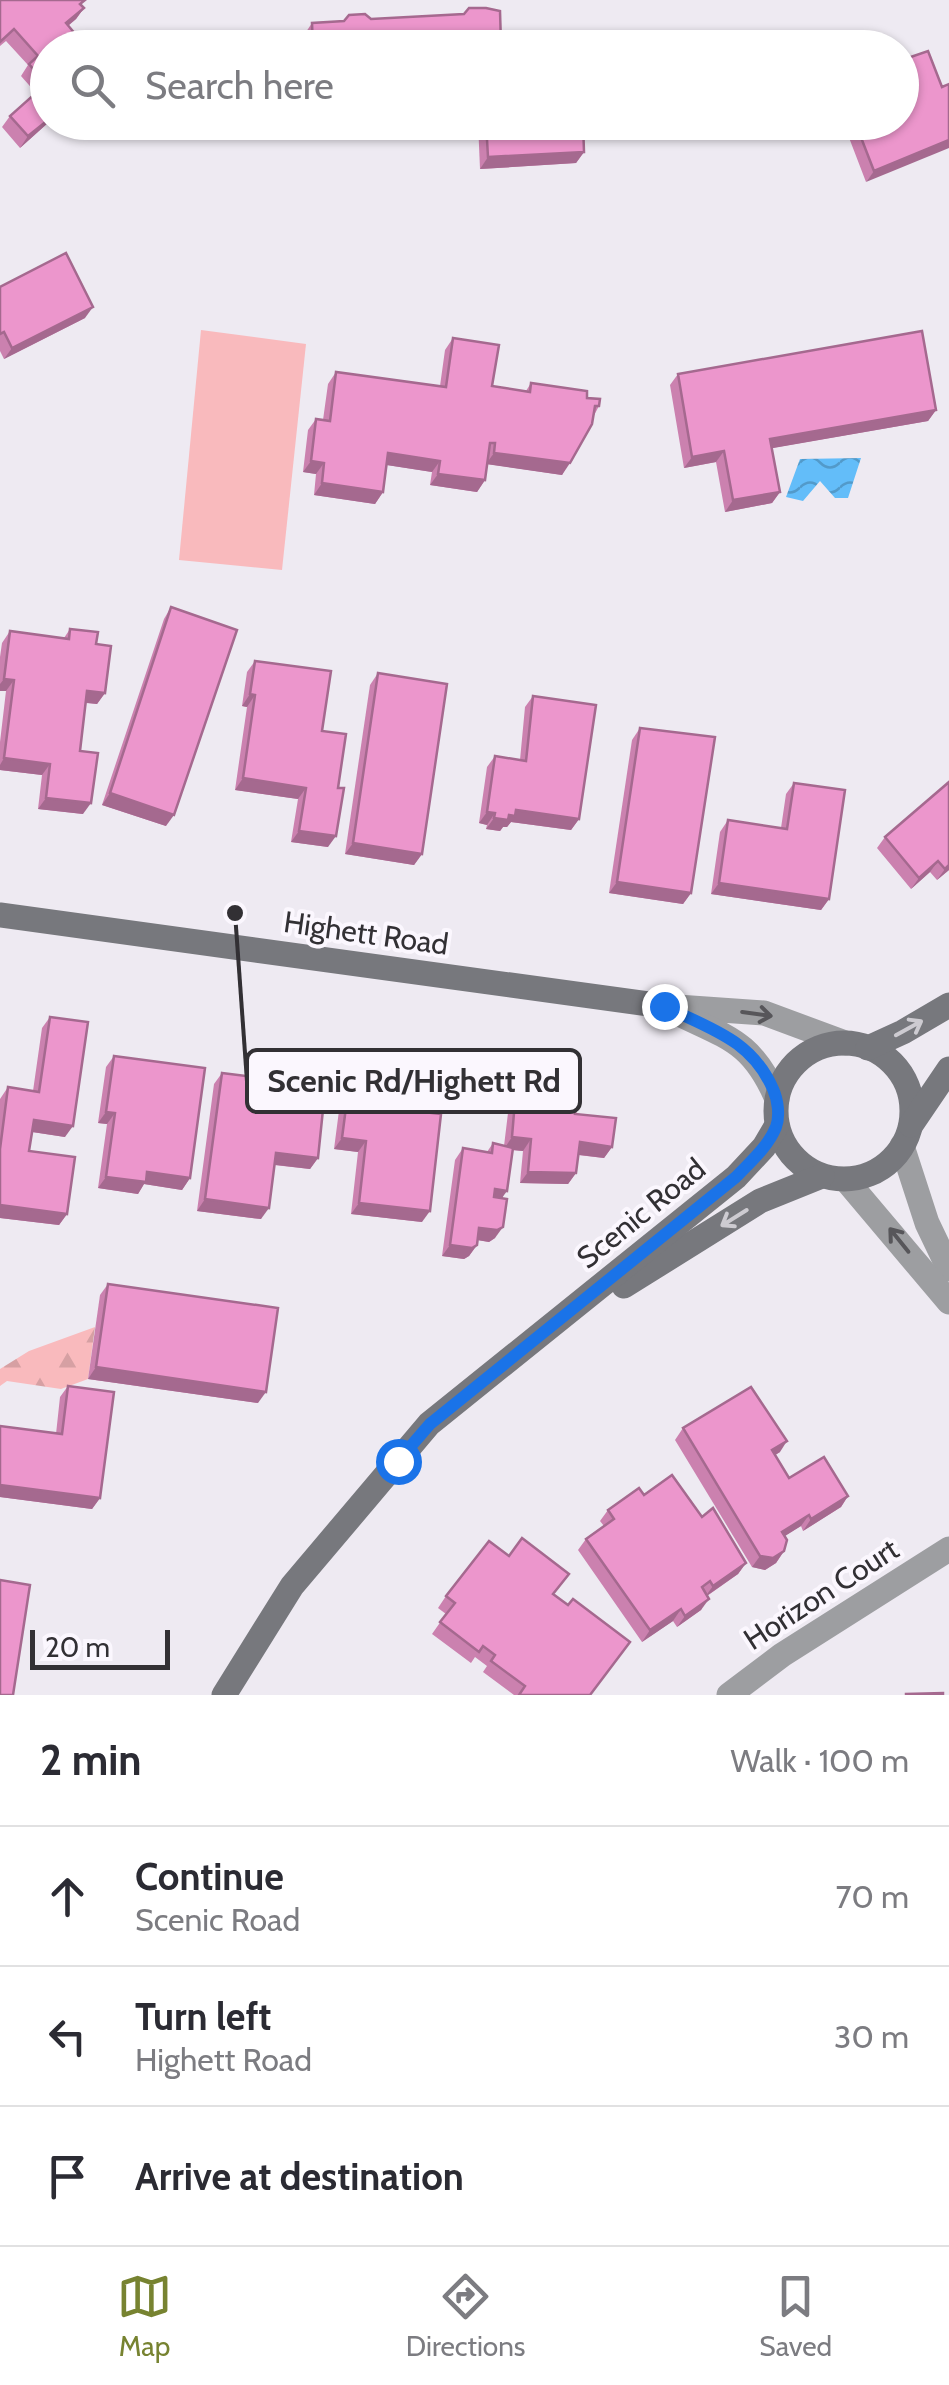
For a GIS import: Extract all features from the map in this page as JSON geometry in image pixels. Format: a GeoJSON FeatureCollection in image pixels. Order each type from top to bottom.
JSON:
{"type":"FeatureCollection","features":[{"type":"Feature","properties":{"kind":"main road","name":"Highett Road"},"geometry":{"type":"LineString","coordinates":[[0,915],[664,1006]]}},
{"type":"Feature","properties":{"kind":"main road"},"geometry":{"type":"LineString","coordinates":[[949,1005],[904,1032],[857,1045],[822,1047],[801,1058],[786,1076],[777,1098],[777,1125],[786,1148],[802,1166],[834,1178],[866,1176],[886,1165],[949,1069]]}},
{"type":"Feature","properties":{"kind":"main road"},"geometry":{"type":"LineString","coordinates":[[857,1045],[888,1060],[904,1078],[912,1101],[907,1136]]}},
{"type":"Feature","properties":{"kind":"main road","name":"Scenic Road"},"geometry":{"type":"LineString","coordinates":[[224,1695],[292,1586],[430,1424],[736,1177],[764,1147],[777,1125]]}},
{"type":"Feature","properties":{"kind":"main road","name":"Scenic Road"},"geometry":{"type":"LineString","coordinates":[[535,1341],[760,1202],[834,1178]]}},
{"type":"Feature","properties":{"kind":"street","name":"Highett Road"},"geometry":{"type":"LineString","coordinates":[[664,1006],[764,1012],[857,1045]]}},
{"type":"Feature","properties":{"kind":"street","name":"Highett Road"},"geometry":{"type":"LineString","coordinates":[[664,1006],[744,1046],[765,1070],[777,1098]]}},
{"type":"Feature","properties":{"kind":"street"},"geometry":{"type":"LineString","coordinates":[[907,1136],[926,1223],[949,1269]]}},
{"type":"Feature","properties":{"kind":"street"},"geometry":{"type":"LineString","coordinates":[[834,1178],[949,1302]]}},
{"type":"Feature","properties":{"kind":"street","name":"Horizon Court"},"geometry":{"type":"LineString","coordinates":[[729,1695],[782,1655],[949,1549]]}},
{"type":"Feature","properties":{"kind":"green space"},"geometry":{"type":"Polygon","coordinates":[[[201,330],[306,344],[282,570],[179,560],[201,330]]]}},
{"type":"Feature","properties":{"kind":"green space"},"geometry":{"type":"Polygon","coordinates":[[[95,1327],[88,1379],[61,1389],[7,1381],[0,1386],[0,1369],[29,1351],[95,1327]]]}},
{"type":"Feature","properties":{"kind":"water"},"geometry":{"type":"Polygon","coordinates":[[[861,458],[848,498],[835,498],[820,481],[803,501],[786,497],[800,459],[861,458]]]}},
{"type":"Feature","properties":{"kind":"building"},"geometry":{"type":"Polygon","coordinates":[[[0,0],[85,0],[80,4],[84,8],[66,23],[72,30],[30,30],[30,47],[14,29],[0,42],[0,0]]]}},
{"type":"Feature","properties":{"kind":"building"},"geometry":{"type":"Polygon","coordinates":[[[469,8],[500,11],[501,30],[312,30],[312,23],[344,21],[349,15],[365,14],[371,19],[464,14],[469,8]]]}},
{"type":"Feature","properties":{"kind":"building"},"geometry":{"type":"Polygon","coordinates":[[[928,51],[942,87],[949,84],[949,140],[874,171],[862,140],[919,140],[919,54],[928,51]]]}},
{"type":"Feature","properties":{"kind":"building"},"geometry":{"type":"Polygon","coordinates":[[[30,98],[30,134],[28,136],[10,116],[30,98]]]}},
{"type":"Feature","properties":{"kind":"building"},"geometry":{"type":"Polygon","coordinates":[[[487,140],[584,140],[584,152],[488,157],[487,140]]]}},
{"type":"Feature","properties":{"kind":"building"},"geometry":{"type":"Polygon","coordinates":[[[66,253],[93,307],[12,348],[4,332],[0,334],[0,287],[66,253]]]}},
{"type":"Feature","properties":{"kind":"building"},"geometry":{"type":"Polygon","coordinates":[[[922,331],[936,410],[770,439],[780,492],[733,500],[724,451],[692,457],[678,374],[922,331]]]}},
{"type":"Feature","properties":{"kind":"building"},"geometry":{"type":"Polygon","coordinates":[[[453,338],[499,345],[492,386],[530,392],[531,383],[587,391],[587,398],[600,399],[592,424],[570,463],[494,453],[495,443],[490,443],[485,480],[438,474],[440,461],[388,453],[383,492],[322,483],[324,463],[311,461],[316,419],[330,421],[336,372],[446,387],[453,338]]]}},
{"type":"Feature","properties":{"kind":"building"},"geometry":{"type":"Polygon","coordinates":[[[171,607],[237,630],[174,815],[110,793],[171,607]]]}},
{"type":"Feature","properties":{"kind":"building"},"geometry":{"type":"Polygon","coordinates":[[[70,629],[98,632],[96,644],[111,646],[105,693],[87,691],[80,751],[98,753],[91,803],[46,798],[50,764],[4,758],[14,680],[4,679],[10,631],[69,639],[70,629]]]}},
{"type":"Feature","properties":{"kind":"building"},"geometry":{"type":"Polygon","coordinates":[[[255,661],[331,671],[322,731],[346,734],[338,788],[344,788],[336,836],[299,831],[306,788],[243,778],[255,695],[250,694],[255,661]]]}},
{"type":"Feature","properties":{"kind":"building"},"geometry":{"type":"Polygon","coordinates":[[[378,673],[447,684],[422,854],[353,843],[378,673]]]}},
{"type":"Feature","properties":{"kind":"building"},"geometry":{"type":"Polygon","coordinates":[[[533,696],[596,705],[579,819],[516,810],[508,820],[494,818],[495,813],[487,812],[495,756],[526,761],[533,696]]]}},
{"type":"Feature","properties":{"kind":"building"},"geometry":{"type":"Polygon","coordinates":[[[640,728],[715,737],[691,893],[617,882],[640,728]]]}},
{"type":"Feature","properties":{"kind":"building"},"geometry":{"type":"Polygon","coordinates":[[[949,782],[949,865],[945,869],[938,861],[919,878],[885,837],[949,782]]]}},
{"type":"Feature","properties":{"kind":"building"},"geometry":{"type":"Polygon","coordinates":[[[794,783],[845,790],[829,899],[719,883],[728,820],[787,829],[794,783]]]}},
{"type":"Feature","properties":{"kind":"building"},"geometry":{"type":"Polygon","coordinates":[[[50,1017],[88,1022],[73,1126],[34,1120],[29,1151],[75,1157],[67,1214],[0,1205],[0,1149],[8,1087],[39,1092],[50,1017]]]}},
{"type":"Feature","properties":{"kind":"building"},"geometry":{"type":"Polygon","coordinates":[[[114,1056],[205,1068],[190,1178],[147,1172],[146,1182],[106,1177],[115,1113],[106,1112],[114,1056]]]}},
{"type":"Feature","properties":{"kind":"building"},"geometry":{"type":"Polygon","coordinates":[[[222,1073],[263,1078],[262,1086],[306,1092],[306,1097],[324,1100],[318,1158],[276,1153],[269,1208],[205,1199],[222,1073]]]}},
{"type":"Feature","properties":{"kind":"building"},"geometry":{"type":"Polygon","coordinates":[[[348,1092],[415,1100],[413,1111],[441,1114],[430,1211],[359,1203],[366,1141],[342,1138],[348,1092]]]}},
{"type":"Feature","properties":{"kind":"building"},"geometry":{"type":"Polygon","coordinates":[[[515,1101],[576,1108],[575,1114],[616,1118],[612,1147],[580,1142],[576,1173],[528,1172],[531,1139],[512,1137],[515,1101]]]}},
{"type":"Feature","properties":{"kind":"building"},"geometry":{"type":"Polygon","coordinates":[[[493,1143],[513,1148],[507,1191],[495,1189],[494,1197],[507,1199],[503,1227],[479,1228],[477,1245],[472,1248],[450,1245],[463,1148],[492,1153],[493,1143]]]}},
{"type":"Feature","properties":{"kind":"building"},"geometry":{"type":"Polygon","coordinates":[[[108,1284],[278,1308],[266,1392],[96,1367],[108,1284]]]}},
{"type":"Feature","properties":{"kind":"building"},"geometry":{"type":"Polygon","coordinates":[[[68,1386],[114,1392],[100,1498],[0,1485],[0,1426],[62,1434],[68,1386]]]}},
{"type":"Feature","properties":{"kind":"building"},"geometry":{"type":"Polygon","coordinates":[[[751,1387],[787,1441],[772,1450],[789,1478],[824,1457],[848,1496],[782,1532],[787,1540],[784,1551],[773,1558],[760,1556],[683,1428],[751,1387]]]}},
{"type":"Feature","properties":{"kind":"building"},"geometry":{"type":"Polygon","coordinates":[[[672,1475],[702,1517],[713,1508],[746,1563],[713,1586],[710,1581],[702,1587],[709,1599],[685,1616],[681,1609],[650,1630],[586,1539],[614,1519],[608,1510],[639,1488],[644,1495],[672,1475]]]}},
{"type":"Feature","properties":{"kind":"building"},"geometry":{"type":"Polygon","coordinates":[[[522,1538],[569,1574],[553,1594],[568,1605],[573,1599],[630,1642],[590,1695],[519,1695],[525,1686],[491,1661],[495,1655],[483,1646],[479,1652],[440,1622],[455,1603],[446,1596],[489,1541],[509,1556],[522,1538]]]}},
{"type":"Feature","properties":{"kind":"building"},"geometry":{"type":"Polygon","coordinates":[[[0,1580],[30,1585],[13,1695],[0,1695],[0,1580]]]}},
{"type":"Feature","properties":{"kind":"place","name":"Scenic Rd/Highett Rd"},"geometry":{"type":"Point","coordinates":[235,913]}},
{"type":"Feature","properties":{"kind":"route"},"geometry":{"type":"LineString","coordinates":[[398,1461],[430,1424],[736,1177],[764,1147],[777,1125],[777,1098],[765,1070],[744,1046],[664,1006]]}}]}
